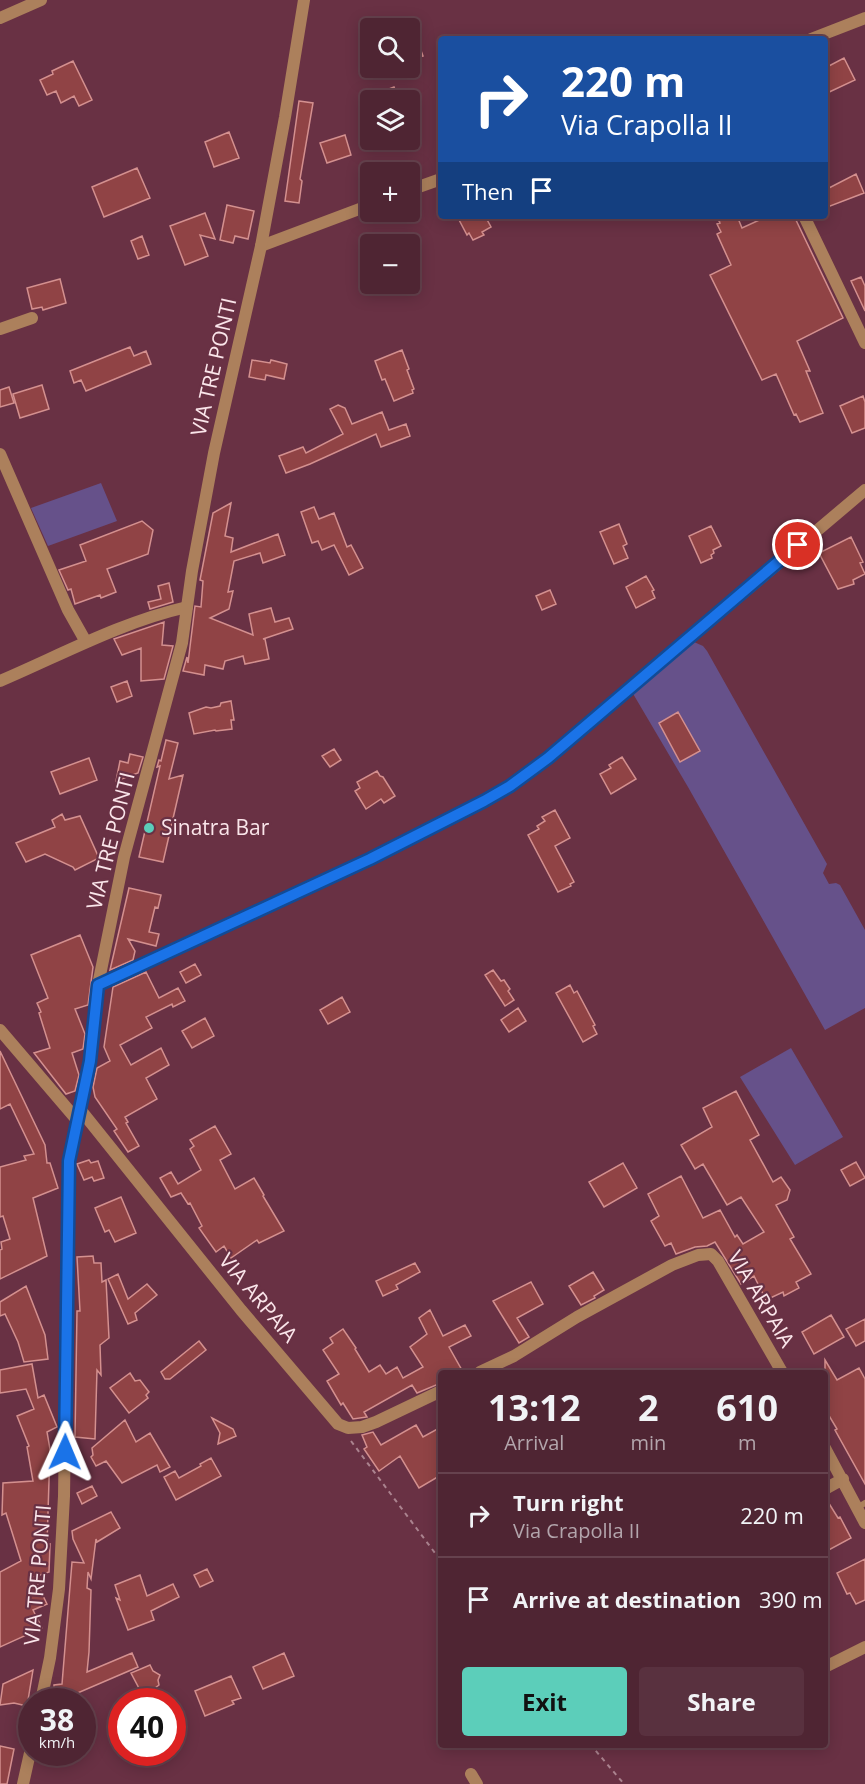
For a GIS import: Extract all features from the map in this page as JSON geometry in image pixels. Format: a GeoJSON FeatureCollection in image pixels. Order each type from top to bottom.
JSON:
{"type":"FeatureCollection","features":[{"type":"Feature","properties":{"kind":"street"},"geometry":{"type":"LineString","coordinates":[[0,18],[40,0]]}},
{"type":"Feature","properties":{"kind":"street","name":"VIA TRE PONTI"},"geometry":{"type":"LineString","coordinates":[[44,1688],[59,1589],[64,1496],[69,1161],[90,1061],[98,985],[124,857],[182,643],[192,571],[214,453],[261,246],[304,0]]}},
{"type":"Feature","properties":{"kind":"street"},"geometry":{"type":"LineString","coordinates":[[819,36],[865,18]]}},
{"type":"Feature","properties":{"kind":"street"},"geometry":{"type":"LineString","coordinates":[[420,186],[438,180]]}},
{"type":"Feature","properties":{"kind":"street"},"geometry":{"type":"LineString","coordinates":[[261,246],[360,209]]}},
{"type":"Feature","properties":{"kind":"street"},"geometry":{"type":"LineString","coordinates":[[805,219],[865,343]]}},
{"type":"Feature","properties":{"kind":"street"},"geometry":{"type":"LineString","coordinates":[[0,328],[32,318]]}},
{"type":"Feature","properties":{"kind":"street"},"geometry":{"type":"LineString","coordinates":[[0,454],[68,610],[86,642]]}},
{"type":"Feature","properties":{"kind":"street"},"geometry":{"type":"LineString","coordinates":[[98,985],[370,859],[510,786],[557,750],[865,490]]}},
{"type":"Feature","properties":{"kind":"street"},"geometry":{"type":"LineString","coordinates":[[0,681],[86,642],[140,621],[187,607]]}},
{"type":"Feature","properties":{"kind":"street","name":"VIA ARPAIA"},"geometry":{"type":"LineString","coordinates":[[0,1030],[78,1114],[338,1424]]}},
{"type":"Feature","properties":{"kind":"street","name":"VIA ARPAIA"},"geometry":{"type":"LineString","coordinates":[[484,1370],[514,1356],[577,1317],[672,1265],[698,1255],[711,1254],[718,1261],[781,1370]]}},
{"type":"Feature","properties":{"kind":"street"},"geometry":{"type":"LineString","coordinates":[[338,1424],[348,1428],[362,1427],[438,1393]]}},
{"type":"Feature","properties":{"kind":"street"},"geometry":{"type":"LineString","coordinates":[[828,1453],[861,1505],[865,1523]]}},
{"type":"Feature","properties":{"kind":"street"},"geometry":{"type":"LineString","coordinates":[[828,1487],[843,1479]]}},
{"type":"Feature","properties":{"kind":"street"},"geometry":{"type":"LineString","coordinates":[[828,1666],[865,1647]]}},
{"type":"Feature","properties":{"kind":"street"},"geometry":{"type":"LineString","coordinates":[[23,1784],[27,1766]]}},
{"type":"Feature","properties":{"kind":"path"},"geometry":{"type":"LineString","coordinates":[[338,1424],[438,1557]]}},
{"type":"Feature","properties":{"kind":"path"},"geometry":{"type":"LineString","coordinates":[[593,1748],[624,1784]]}},
{"type":"Feature","properties":{"kind":"shaded area"},"geometry":{"type":"Polygon","coordinates":[[[101,483],[117,521],[48,546],[31,508],[101,483]]]}},
{"type":"Feature","properties":{"kind":"shaded area"},"geometry":{"type":"Polygon","coordinates":[[[694,642],[703,646],[707,651],[827,864],[823,873],[829,884],[840,885],[865,930],[865,1008],[825,1030],[632,692],[694,642]]]}},
{"type":"Feature","properties":{"kind":"shaded area"},"geometry":{"type":"Polygon","coordinates":[[[791,1048],[843,1137],[795,1165],[740,1077],[791,1048]]]}},
{"type":"Feature","properties":{"kind":"building"},"geometry":{"type":"Polygon","coordinates":[[[844,58],[855,80],[828,93],[828,66],[844,58]]]}},
{"type":"Feature","properties":{"kind":"building"},"geometry":{"type":"Polygon","coordinates":[[[73,61],[92,100],[79,106],[74,96],[61,103],[56,91],[47,95],[40,80],[53,74],[52,71],[73,61]]]}},
{"type":"Feature","properties":{"kind":"building"},"geometry":{"type":"Polygon","coordinates":[[[299,101],[313,103],[300,179],[302,181],[299,203],[285,201],[299,101]]]}},
{"type":"Feature","properties":{"kind":"building"},"geometry":{"type":"Polygon","coordinates":[[[229,132],[239,158],[214,167],[205,142],[229,132]]]}},
{"type":"Feature","properties":{"kind":"building"},"geometry":{"type":"Polygon","coordinates":[[[345,135],[351,155],[327,163],[320,143],[345,135]]]}},
{"type":"Feature","properties":{"kind":"building"},"geometry":{"type":"Polygon","coordinates":[[[137,168],[150,198],[104,217],[92,187],[137,168]]]}},
{"type":"Feature","properties":{"kind":"building"},"geometry":{"type":"Polygon","coordinates":[[[856,174],[864,193],[828,207],[828,188],[856,174]]]}},
{"type":"Feature","properties":{"kind":"building"},"geometry":{"type":"Polygon","coordinates":[[[227,205],[254,211],[248,239],[235,236],[233,243],[220,240],[227,205]]]}},
{"type":"Feature","properties":{"kind":"building"},"geometry":{"type":"Polygon","coordinates":[[[205,213],[215,239],[200,235],[208,256],[185,265],[170,226],[205,213]]]}},
{"type":"Feature","properties":{"kind":"building"},"geometry":{"type":"Polygon","coordinates":[[[459,219],[487,219],[491,227],[482,232],[484,235],[473,240],[469,233],[467,235],[459,219]]]}},
{"type":"Feature","properties":{"kind":"building"},"geometry":{"type":"Polygon","coordinates":[[[738,219],[742,228],[762,219],[795,219],[843,318],[797,341],[810,371],[806,371],[823,413],[800,422],[796,414],[794,415],[776,374],[762,380],[710,275],[731,265],[717,234],[721,232],[717,224],[720,223],[719,221],[738,219]]]}},
{"type":"Feature","properties":{"kind":"building"},"geometry":{"type":"Polygon","coordinates":[[[142,236],[149,255],[138,259],[131,241],[142,236]]]}},
{"type":"Feature","properties":{"kind":"building"},"geometry":{"type":"Polygon","coordinates":[[[861,277],[865,286],[865,311],[851,281],[861,277]]]}},
{"type":"Feature","properties":{"kind":"building"},"geometry":{"type":"Polygon","coordinates":[[[60,279],[66,303],[43,310],[42,307],[32,309],[27,288],[60,279]]]}},
{"type":"Feature","properties":{"kind":"building"},"geometry":{"type":"Polygon","coordinates":[[[130,347],[134,356],[146,351],[151,364],[86,391],[81,380],[74,383],[70,371],[130,347]]]}},
{"type":"Feature","properties":{"kind":"building"},"geometry":{"type":"Polygon","coordinates":[[[402,350],[414,389],[413,393],[394,401],[385,379],[382,380],[375,361],[402,350]]]}},
{"type":"Feature","properties":{"kind":"building"},"geometry":{"type":"Polygon","coordinates":[[[252,360],[270,363],[271,360],[287,364],[284,379],[266,375],[265,380],[249,377],[252,360]]]}},
{"type":"Feature","properties":{"kind":"building"},"geometry":{"type":"Polygon","coordinates":[[[42,385],[49,409],[20,418],[13,394],[42,385]]]}},
{"type":"Feature","properties":{"kind":"building"},"geometry":{"type":"Polygon","coordinates":[[[9,387],[14,403],[0,407],[0,390],[9,387]]]}},
{"type":"Feature","properties":{"kind":"building"},"geometry":{"type":"Polygon","coordinates":[[[863,396],[865,428],[852,433],[840,406],[863,396]]]}},
{"type":"Feature","properties":{"kind":"building"},"geometry":{"type":"Polygon","coordinates":[[[338,405],[345,408],[352,424],[382,412],[389,430],[406,424],[410,436],[381,447],[376,434],[286,473],[279,456],[303,447],[306,453],[343,434],[330,409],[338,405]]]}},
{"type":"Feature","properties":{"kind":"building"},"geometry":{"type":"Polygon","coordinates":[[[231,503],[225,536],[233,538],[231,552],[278,534],[285,555],[263,563],[260,553],[234,561],[228,592],[233,591],[229,609],[210,618],[253,635],[249,614],[271,608],[275,622],[289,618],[293,629],[263,639],[265,639],[269,659],[245,664],[243,656],[225,661],[223,669],[205,665],[204,675],[183,671],[187,657],[188,663],[195,606],[201,607],[203,581],[200,580],[213,513],[231,503]]]}},
{"type":"Feature","properties":{"kind":"building"},"geometry":{"type":"Polygon","coordinates":[[[314,507],[319,519],[334,513],[347,547],[351,545],[363,568],[349,575],[334,545],[322,550],[318,541],[312,543],[301,512],[314,507]]]}},
{"type":"Feature","properties":{"kind":"building"},"geometry":{"type":"Polygon","coordinates":[[[142,521],[153,530],[148,554],[107,569],[116,592],[75,604],[71,589],[68,590],[59,570],[86,561],[80,545],[142,521]]]}},
{"type":"Feature","properties":{"kind":"building"},"geometry":{"type":"Polygon","coordinates":[[[619,524],[627,544],[623,546],[628,558],[614,564],[600,532],[619,524]]]}},
{"type":"Feature","properties":{"kind":"building"},"geometry":{"type":"Polygon","coordinates":[[[711,526],[721,546],[713,550],[712,558],[701,563],[689,536],[711,526]]]}},
{"type":"Feature","properties":{"kind":"building"},"geometry":{"type":"Polygon","coordinates":[[[851,537],[863,562],[860,563],[865,574],[853,580],[854,584],[838,589],[819,553],[851,537]]]}},
{"type":"Feature","properties":{"kind":"building"},"geometry":{"type":"Polygon","coordinates":[[[646,576],[654,590],[652,591],[655,598],[636,608],[626,587],[646,576]]]}},
{"type":"Feature","properties":{"kind":"building"},"geometry":{"type":"Polygon","coordinates":[[[169,583],[173,602],[150,609],[148,602],[161,599],[158,586],[169,583]]]}},
{"type":"Feature","properties":{"kind":"building"},"geometry":{"type":"Polygon","coordinates":[[[550,590],[556,604],[542,610],[536,596],[550,590]]]}},
{"type":"Feature","properties":{"kind":"building"},"geometry":{"type":"Polygon","coordinates":[[[164,622],[162,645],[173,646],[164,679],[141,681],[141,648],[122,655],[114,639],[164,622]]]}},
{"type":"Feature","properties":{"kind":"building"},"geometry":{"type":"Polygon","coordinates":[[[127,681],[132,696],[117,702],[111,687],[127,681]]]}},
{"type":"Feature","properties":{"kind":"building"},"geometry":{"type":"Polygon","coordinates":[[[231,701],[234,720],[231,720],[232,729],[194,734],[189,713],[231,701]]]}},
{"type":"Feature","properties":{"kind":"building"},"geometry":{"type":"Polygon","coordinates":[[[678,712],[700,751],[680,762],[659,723],[678,712]]]}},
{"type":"Feature","properties":{"kind":"building"},"geometry":{"type":"Polygon","coordinates":[[[166,740],[178,743],[169,779],[183,775],[163,862],[139,857],[160,766],[157,767],[159,760],[161,761],[166,740]]]}},
{"type":"Feature","properties":{"kind":"building"},"geometry":{"type":"Polygon","coordinates":[[[334,749],[341,760],[330,767],[322,756],[334,749]]]}},
{"type":"Feature","properties":{"kind":"building"},"geometry":{"type":"Polygon","coordinates":[[[130,754],[143,757],[138,773],[116,781],[120,761],[128,763],[130,754]]]}},
{"type":"Feature","properties":{"kind":"building"},"geometry":{"type":"Polygon","coordinates":[[[622,757],[636,779],[611,794],[600,774],[611,768],[609,765],[622,757]]]}},
{"type":"Feature","properties":{"kind":"building"},"geometry":{"type":"Polygon","coordinates":[[[89,758],[97,780],[60,794],[51,772],[89,758]]]}},
{"type":"Feature","properties":{"kind":"building"},"geometry":{"type":"Polygon","coordinates":[[[377,771],[395,796],[384,803],[381,799],[366,809],[355,791],[360,788],[357,782],[377,771]]]}},
{"type":"Feature","properties":{"kind":"building"},"geometry":{"type":"Polygon","coordinates":[[[555,810],[570,838],[555,846],[574,882],[570,884],[571,886],[558,892],[528,835],[539,829],[537,826],[545,821],[542,817],[555,810]]]}},
{"type":"Feature","properties":{"kind":"building"},"geometry":{"type":"Polygon","coordinates":[[[62,814],[65,820],[80,816],[99,858],[75,870],[45,854],[26,862],[16,843],[55,827],[52,820],[62,814]]]}},
{"type":"Feature","properties":{"kind":"building"},"geometry":{"type":"Polygon","coordinates":[[[129,888],[161,895],[158,908],[155,907],[149,932],[159,934],[156,946],[128,939],[135,951],[133,960],[110,970],[129,888]]]}},
{"type":"Feature","properties":{"kind":"building"},"geometry":{"type":"Polygon","coordinates":[[[80,935],[93,967],[88,1005],[75,1009],[85,1034],[83,1049],[72,1053],[79,1075],[75,1091],[66,1094],[34,1053],[50,1048],[37,1003],[48,998],[31,955],[80,935]]]}},
{"type":"Feature","properties":{"kind":"building"},"geometry":{"type":"Polygon","coordinates":[[[195,964],[201,975],[186,983],[180,972],[195,964]]]}},
{"type":"Feature","properties":{"kind":"building"},"geometry":{"type":"Polygon","coordinates":[[[493,970],[501,981],[504,980],[514,1000],[505,1006],[485,975],[493,970]]]}},
{"type":"Feature","properties":{"kind":"building"},"geometry":{"type":"Polygon","coordinates":[[[146,972],[159,998],[178,988],[185,1001],[173,1007],[172,1004],[146,1017],[152,1028],[120,1045],[131,1065],[161,1048],[169,1065],[146,1078],[157,1099],[125,1117],[139,1146],[128,1152],[114,1131],[117,1129],[95,1097],[93,1087],[97,1068],[110,1061],[104,1047],[113,987],[146,972]]]}},
{"type":"Feature","properties":{"kind":"building"},"geometry":{"type":"Polygon","coordinates":[[[570,985],[574,993],[577,991],[595,1025],[593,1026],[597,1034],[583,1042],[556,993],[570,985]]]}},
{"type":"Feature","properties":{"kind":"building"},"geometry":{"type":"Polygon","coordinates":[[[342,997],[350,1012],[328,1024],[320,1010],[342,997]]]}},
{"type":"Feature","properties":{"kind":"building"},"geometry":{"type":"Polygon","coordinates":[[[518,1008],[526,1021],[509,1032],[501,1020],[518,1008]]]}},
{"type":"Feature","properties":{"kind":"building"},"geometry":{"type":"Polygon","coordinates":[[[205,1018],[214,1036],[192,1048],[182,1031],[205,1018]]]}},
{"type":"Feature","properties":{"kind":"building"},"geometry":{"type":"Polygon","coordinates":[[[0,1051],[45,1145],[47,1163],[50,1163],[58,1188],[33,1198],[47,1256],[0,1279],[1,1242],[10,1239],[3,1216],[0,1217],[0,1167],[26,1160],[24,1156],[34,1154],[10,1104],[0,1109],[0,1051]]]}},
{"type":"Feature","properties":{"kind":"building"},"geometry":{"type":"Polygon","coordinates":[[[736,1091],[759,1135],[750,1140],[773,1182],[781,1177],[790,1190],[787,1200],[776,1205],[794,1237],[790,1239],[811,1274],[796,1282],[799,1288],[784,1296],[783,1292],[766,1300],[754,1276],[741,1284],[715,1242],[676,1254],[671,1243],[665,1246],[651,1221],[659,1216],[648,1194],[681,1176],[703,1218],[720,1210],[735,1237],[737,1235],[743,1244],[764,1232],[741,1197],[727,1205],[703,1164],[695,1169],[681,1145],[712,1127],[703,1108],[736,1091]]]}},
{"type":"Feature","properties":{"kind":"building"},"geometry":{"type":"Polygon","coordinates":[[[215,1126],[231,1154],[220,1160],[235,1189],[254,1178],[284,1231],[259,1243],[257,1240],[231,1258],[224,1246],[216,1252],[199,1228],[202,1226],[190,1203],[188,1204],[181,1193],[171,1197],[160,1178],[171,1172],[178,1184],[201,1170],[190,1149],[194,1146],[190,1140],[215,1126]]]}},
{"type":"Feature","properties":{"kind":"building"},"geometry":{"type":"Polygon","coordinates":[[[89,1160],[91,1163],[98,1161],[104,1178],[94,1181],[92,1177],[84,1180],[77,1164],[89,1160]]]}},
{"type":"Feature","properties":{"kind":"building"},"geometry":{"type":"Polygon","coordinates":[[[856,1162],[865,1178],[850,1186],[841,1170],[856,1162]]]}},
{"type":"Feature","properties":{"kind":"building"},"geometry":{"type":"Polygon","coordinates":[[[623,1163],[637,1188],[604,1207],[589,1182],[623,1163]]]}},
{"type":"Feature","properties":{"kind":"building"},"geometry":{"type":"Polygon","coordinates":[[[121,1197],[136,1233],[115,1242],[109,1230],[105,1232],[95,1208],[121,1197]]]}},
{"type":"Feature","properties":{"kind":"building"},"geometry":{"type":"Polygon","coordinates":[[[93,1256],[94,1263],[101,1263],[102,1282],[106,1280],[109,1338],[100,1345],[101,1375],[97,1370],[95,1439],[75,1437],[77,1311],[80,1311],[77,1257],[93,1256]]]}},
{"type":"Feature","properties":{"kind":"building"},"geometry":{"type":"Polygon","coordinates":[[[415,1263],[420,1272],[396,1285],[398,1289],[383,1296],[376,1281],[415,1263]]]}},
{"type":"Feature","properties":{"kind":"building"},"geometry":{"type":"Polygon","coordinates":[[[593,1272],[604,1290],[581,1305],[569,1286],[593,1272]]]}},
{"type":"Feature","properties":{"kind":"building"},"geometry":{"type":"Polygon","coordinates":[[[118,1274],[128,1299],[147,1284],[157,1295],[135,1313],[137,1320],[128,1324],[108,1279],[118,1274]]]}},
{"type":"Feature","properties":{"kind":"building"},"geometry":{"type":"Polygon","coordinates":[[[531,1282],[543,1304],[517,1318],[529,1337],[519,1343],[493,1301],[531,1282]]]}},
{"type":"Feature","properties":{"kind":"building"},"geometry":{"type":"Polygon","coordinates":[[[26,1286],[45,1335],[48,1359],[24,1362],[5,1314],[0,1316],[0,1302],[26,1286]]]}},
{"type":"Feature","properties":{"kind":"building"},"geometry":{"type":"Polygon","coordinates":[[[430,1310],[443,1336],[465,1325],[471,1336],[449,1347],[462,1370],[438,1370],[438,1384],[417,1393],[412,1385],[364,1412],[367,1417],[353,1419],[343,1403],[341,1405],[327,1381],[339,1374],[323,1350],[333,1343],[330,1338],[343,1329],[369,1372],[380,1365],[386,1374],[397,1367],[403,1378],[423,1367],[410,1347],[427,1334],[419,1318],[430,1310]]]}},
{"type":"Feature","properties":{"kind":"building"},"geometry":{"type":"Polygon","coordinates":[[[831,1315],[844,1337],[814,1354],[802,1332],[831,1315]]]}},
{"type":"Feature","properties":{"kind":"building"},"geometry":{"type":"Polygon","coordinates":[[[865,1319],[865,1341],[856,1346],[846,1329],[865,1319]]]}},
{"type":"Feature","properties":{"kind":"building"},"geometry":{"type":"Polygon","coordinates":[[[199,1341],[206,1350],[170,1379],[165,1379],[161,1372],[199,1341]]]}},
{"type":"Feature","properties":{"kind":"building"},"geometry":{"type":"Polygon","coordinates":[[[825,1360],[837,1380],[859,1368],[865,1379],[865,1484],[828,1414],[828,1370],[825,1370],[825,1360]]]}},
{"type":"Feature","properties":{"kind":"building"},"geometry":{"type":"Polygon","coordinates":[[[32,1364],[38,1398],[44,1395],[57,1427],[47,1432],[50,1449],[47,1545],[50,1544],[49,1572],[34,1577],[47,1604],[33,1610],[42,1628],[0,1647],[0,1572],[21,1561],[6,1513],[2,1515],[3,1483],[33,1481],[27,1447],[29,1446],[17,1416],[34,1409],[26,1389],[0,1393],[0,1370],[32,1364]]]}},
{"type":"Feature","properties":{"kind":"building"},"geometry":{"type":"Polygon","coordinates":[[[130,1373],[135,1381],[140,1380],[149,1392],[146,1395],[148,1398],[129,1413],[110,1388],[130,1373]]]}},
{"type":"Feature","properties":{"kind":"building"},"geometry":{"type":"Polygon","coordinates":[[[212,1418],[233,1429],[236,1436],[218,1444],[220,1433],[212,1418]]]}},
{"type":"Feature","properties":{"kind":"building"},"geometry":{"type":"Polygon","coordinates":[[[125,1420],[136,1442],[150,1433],[170,1467],[160,1472],[157,1465],[122,1483],[106,1461],[96,1466],[91,1457],[92,1448],[125,1420]]]}},
{"type":"Feature","properties":{"kind":"building"},"geometry":{"type":"Polygon","coordinates":[[[416,1425],[423,1437],[438,1429],[438,1477],[419,1488],[400,1456],[379,1471],[364,1449],[367,1447],[362,1435],[373,1432],[381,1445],[416,1425]]]}},
{"type":"Feature","properties":{"kind":"building"},"geometry":{"type":"Polygon","coordinates":[[[211,1458],[221,1476],[176,1500],[164,1477],[175,1471],[179,1478],[211,1458]]]}},
{"type":"Feature","properties":{"kind":"building"},"geometry":{"type":"Polygon","coordinates":[[[92,1486],[97,1496],[82,1504],[77,1493],[92,1486]]]}},
{"type":"Feature","properties":{"kind":"building"},"geometry":{"type":"Polygon","coordinates":[[[828,1502],[838,1518],[840,1517],[851,1538],[828,1550],[828,1502]]]}},
{"type":"Feature","properties":{"kind":"building"},"geometry":{"type":"Polygon","coordinates":[[[111,1512],[120,1528],[97,1542],[96,1539],[91,1579],[88,1572],[87,1588],[91,1590],[87,1672],[132,1653],[138,1667],[89,1688],[54,1688],[54,1685],[62,1684],[72,1562],[84,1563],[73,1539],[72,1531],[111,1512]]]}},
{"type":"Feature","properties":{"kind":"building"},"geometry":{"type":"Polygon","coordinates":[[[865,1559],[865,1600],[856,1604],[850,1593],[847,1594],[837,1573],[865,1559]]]}},
{"type":"Feature","properties":{"kind":"building"},"geometry":{"type":"Polygon","coordinates":[[[207,1569],[213,1581],[200,1587],[194,1575],[207,1569]]]}},
{"type":"Feature","properties":{"kind":"building"},"geometry":{"type":"Polygon","coordinates":[[[140,1575],[147,1596],[173,1584],[179,1597],[151,1611],[154,1620],[128,1630],[116,1598],[120,1600],[115,1585],[140,1575]]]}},
{"type":"Feature","properties":{"kind":"building"},"geometry":{"type":"Polygon","coordinates":[[[284,1653],[294,1676],[263,1689],[253,1667],[284,1653]]]}},
{"type":"Feature","properties":{"kind":"building"},"geometry":{"type":"Polygon","coordinates":[[[150,1665],[153,1671],[160,1675],[159,1685],[155,1688],[139,1688],[131,1673],[150,1665]]]}},
{"type":"Feature","properties":{"kind":"building"},"geometry":{"type":"Polygon","coordinates":[[[33,1670],[30,1688],[18,1688],[18,1704],[0,1705],[3,1684],[33,1670]]]}},
{"type":"Feature","properties":{"kind":"building"},"geometry":{"type":"Polygon","coordinates":[[[231,1676],[241,1698],[232,1701],[234,1704],[205,1716],[195,1691],[231,1676]]]}},
{"type":"Feature","properties":{"kind":"building"},"geometry":{"type":"Polygon","coordinates":[[[0,1746],[14,1749],[7,1784],[0,1784],[0,1746]]]}},
{"type":"Feature","properties":{"kind":"place","name":"Sinatra Bar"},"geometry":{"type":"Point","coordinates":[149,828]}},
{"type":"Feature","properties":{"kind":"route"},"geometry":{"type":"LineString","coordinates":[[65,1452],[69,1161],[90,1061],[98,985],[370,859],[510,786],[548,758],[798,545]]}}]}
